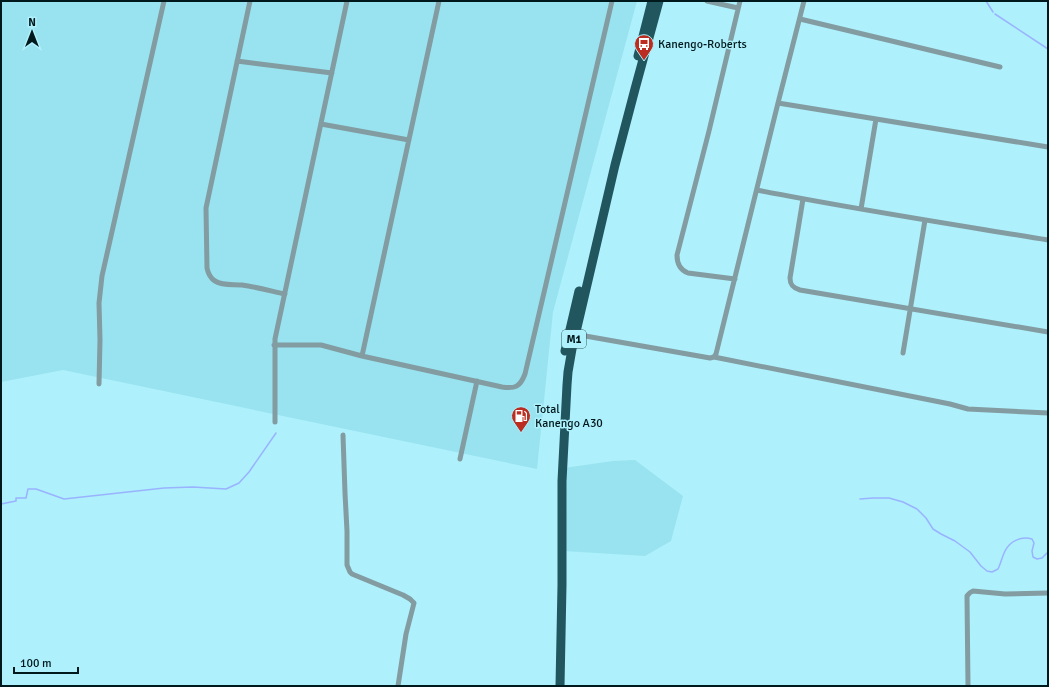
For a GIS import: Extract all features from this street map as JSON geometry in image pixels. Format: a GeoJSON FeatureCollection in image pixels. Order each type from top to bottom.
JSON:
{"type":"FeatureCollection","features":[{"type":"Feature","properties":{"kind":"highway","name":"M1"},"geometry":{"type":"LineString","coordinates":[[560,686],[562,481],[564,425],[572,334],[620,121],[652,1]]}},
{"type":"Feature","properties":{"kind":"highway","name":"M1"},"geometry":{"type":"LineString","coordinates":[[554,686],[558,431],[564,358],[572,334],[659,1]]}},
{"type":"Feature","properties":{"kind":"street"},"geometry":{"type":"LineString","coordinates":[[99,384],[99,303],[102,276],[164,1]]}},
{"type":"Feature","properties":{"kind":"street"},"geometry":{"type":"LineString","coordinates":[[250,1],[206,208],[207,268],[211,278],[222,284],[248,286],[285,294]]}},
{"type":"Feature","properties":{"kind":"street"},"geometry":{"type":"LineString","coordinates":[[275,422],[275,339],[347,1]]}},
{"type":"Feature","properties":{"kind":"street"},"geometry":{"type":"LineString","coordinates":[[362,356],[439,1]]}},
{"type":"Feature","properties":{"kind":"street"},"geometry":{"type":"LineString","coordinates":[[274,345],[321,345],[362,356],[509,388],[520,384],[525,374],[612,1]]}},
{"type":"Feature","properties":{"kind":"street"},"geometry":{"type":"LineString","coordinates":[[707,1],[738,8]]}},
{"type":"Feature","properties":{"kind":"street"},"geometry":{"type":"LineString","coordinates":[[735,279],[688,273],[680,268],[677,261],[740,1]]}},
{"type":"Feature","properties":{"kind":"street"},"geometry":{"type":"LineString","coordinates":[[714,357],[718,350],[804,1]]}},
{"type":"Feature","properties":{"kind":"street"},"geometry":{"type":"LineString","coordinates":[[800,19],[1000,67]]}},
{"type":"Feature","properties":{"kind":"street"},"geometry":{"type":"LineString","coordinates":[[237,61],[332,73]]}},
{"type":"Feature","properties":{"kind":"street"},"geometry":{"type":"LineString","coordinates":[[778,103],[1048,147]]}},
{"type":"Feature","properties":{"kind":"street"},"geometry":{"type":"LineString","coordinates":[[861,209],[876,119]]}},
{"type":"Feature","properties":{"kind":"street"},"geometry":{"type":"LineString","coordinates":[[321,124],[409,140]]}},
{"type":"Feature","properties":{"kind":"street"},"geometry":{"type":"LineString","coordinates":[[757,190],[802,199],[1048,240]]}},
{"type":"Feature","properties":{"kind":"street"},"geometry":{"type":"LineString","coordinates":[[802,199],[790,278],[790,282],[795,289],[1048,332]]}},
{"type":"Feature","properties":{"kind":"street"},"geometry":{"type":"LineString","coordinates":[[903,353],[925,220]]}},
{"type":"Feature","properties":{"kind":"street"},"geometry":{"type":"LineString","coordinates":[[572,334],[710,358],[714,357],[950,404],[968,409],[1048,413]]}},
{"type":"Feature","properties":{"kind":"street"},"geometry":{"type":"LineString","coordinates":[[460,459],[477,381]]}},
{"type":"Feature","properties":{"kind":"street"},"geometry":{"type":"LineString","coordinates":[[343,435],[348,569],[352,574],[403,595],[414,603],[406,634],[398,686]]}},
{"type":"Feature","properties":{"kind":"street"},"geometry":{"type":"LineString","coordinates":[[968,686],[968,594],[973,591],[1005,594],[1048,593]]}},
{"type":"Feature","properties":{"kind":"shaded area"},"geometry":{"type":"Polygon","coordinates":[[[1,1],[637,1],[553,312],[537,469],[63,370],[1,382],[1,1]]]}},
{"type":"Feature","properties":{"kind":"shaded area"},"geometry":{"type":"Polygon","coordinates":[[[635,460],[683,496],[671,541],[645,556],[564,551],[564,468],[613,461],[635,460]]]}},
{"type":"Feature","properties":{"kind":"waterway"},"geometry":{"type":"LineString","coordinates":[[986,1],[993,12]]}},
{"type":"Feature","properties":{"kind":"waterway"},"geometry":{"type":"LineString","coordinates":[[995,14],[1048,49]]}},
{"type":"Feature","properties":{"kind":"waterway"},"geometry":{"type":"LineString","coordinates":[[1,504],[16,501],[16,498],[26,498],[28,489],[36,489],[64,499],[164,488],[193,487],[226,489],[239,483],[249,472],[276,433]]}},
{"type":"Feature","properties":{"kind":"waterway"},"geometry":{"type":"LineString","coordinates":[[860,499],[889,498],[903,502],[917,509],[926,518],[933,529],[955,541],[970,552],[987,571],[992,572],[998,569],[1007,547],[1016,540],[1024,538],[1032,539],[1034,543],[1032,551],[1033,557],[1037,559],[1042,558],[1048,552]]}},
{"type":"Feature","properties":{"kind":"place","name":"Kanengo-Roberts"},"geometry":{"type":"Point","coordinates":[644,61]}},
{"type":"Feature","properties":{"kind":"place","name":"Total Kanengo A30"},"geometry":{"type":"Point","coordinates":[521,433]}}]}
